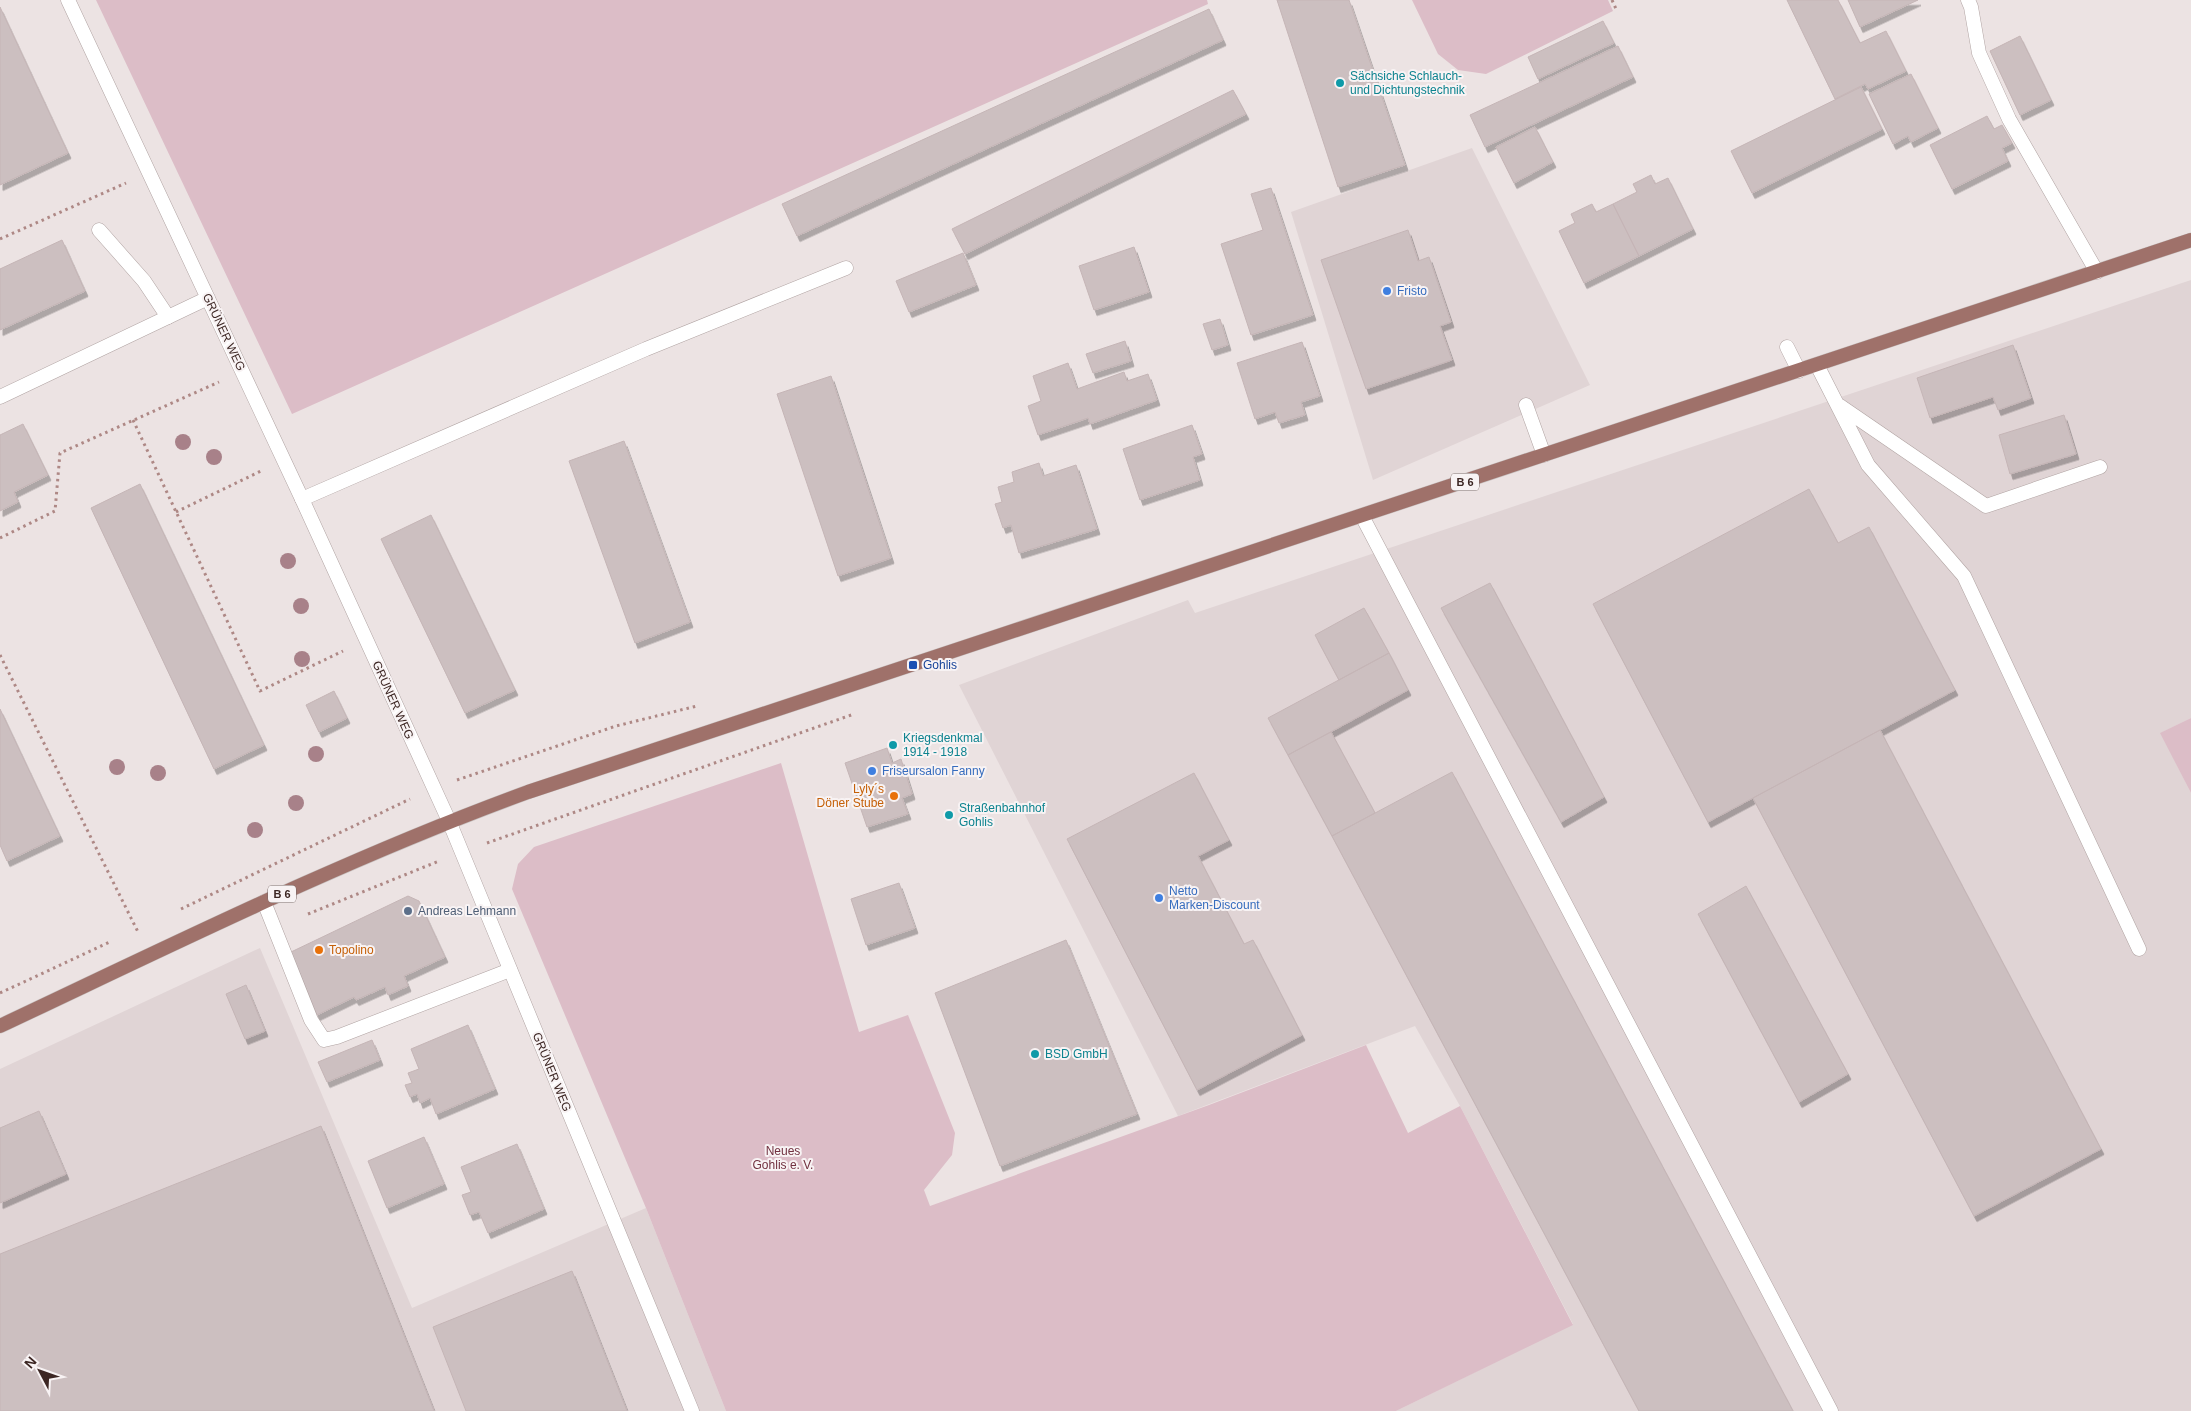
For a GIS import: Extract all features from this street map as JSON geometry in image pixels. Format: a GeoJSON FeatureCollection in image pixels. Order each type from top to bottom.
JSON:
{"type":"FeatureCollection","features":[{"type":"Feature","properties":{"kind":"main road","name":"B 6"},"geometry":{"type":"LineString","coordinates":[[0,1026],[370,854],[449,821],[528,792],[2191,240]]}},
{"type":"Feature","properties":{"kind":"street","name":"GRÜNER WEG"},"geometry":{"type":"LineString","coordinates":[[68,0],[284,460],[449,821],[692,1411]]}},
{"type":"Feature","properties":{"kind":"street"},"geometry":{"type":"LineString","coordinates":[[1968,0],[1972,6],[1979,53],[2009,119],[2098,272]]}},
{"type":"Feature","properties":{"kind":"street"},"geometry":{"type":"LineString","coordinates":[[99,230],[144,281],[168,318]]}},
{"type":"Feature","properties":{"kind":"street"},"geometry":{"type":"LineString","coordinates":[[302,500],[637,353],[846,268]]}},
{"type":"Feature","properties":{"kind":"street"},"geometry":{"type":"LineString","coordinates":[[0,396],[208,298]]}},
{"type":"Feature","properties":{"kind":"street"},"geometry":{"type":"LineString","coordinates":[[1787,347],[1799,371]]}},
{"type":"Feature","properties":{"kind":"street"},"geometry":{"type":"LineString","coordinates":[[1817,365],[1868,466],[1964,576],[2139,949]]}},
{"type":"Feature","properties":{"kind":"street"},"geometry":{"type":"LineString","coordinates":[[1526,405],[1544,455]]}},
{"type":"Feature","properties":{"kind":"street"},"geometry":{"type":"LineString","coordinates":[[1837,405],[1986,506],[2100,468]]}},
{"type":"Feature","properties":{"kind":"street"},"geometry":{"type":"LineString","coordinates":[[1362,516],[1831,1411]]}},
{"type":"Feature","properties":{"kind":"street"},"geometry":{"type":"LineString","coordinates":[[264,902],[311,1020],[324,1040],[337,1037],[510,970]]}},
{"type":"Feature","properties":{"kind":"path"},"geometry":{"type":"LineString","coordinates":[[1612,0],[1616,9]]}},
{"type":"Feature","properties":{"kind":"path"},"geometry":{"type":"LineString","coordinates":[[0,239],[149,172]]}},
{"type":"Feature","properties":{"kind":"path"},"geometry":{"type":"LineString","coordinates":[[0,538],[55,511],[60,453],[242,371]]}},
{"type":"Feature","properties":{"kind":"path"},"geometry":{"type":"LineString","coordinates":[[133,420],[260,692],[366,640]]}},
{"type":"Feature","properties":{"kind":"path"},"geometry":{"type":"LineString","coordinates":[[176,512],[284,460]]}},
{"type":"Feature","properties":{"kind":"path"},"geometry":{"type":"LineString","coordinates":[[0,655],[137,929]]}},
{"type":"Feature","properties":{"kind":"path"},"geometry":{"type":"LineString","coordinates":[[275,927],[462,852],[854,714]]}},
{"type":"Feature","properties":{"kind":"shaded area"},"geometry":{"type":"Polygon","coordinates":[[[1472,148],[1590,385],[1373,480],[1291,212],[1472,148]]]}},
{"type":"Feature","properties":{"kind":"shaded area"},"geometry":{"type":"Polygon","coordinates":[[[2191,280],[2191,718],[2161,733],[2191,793],[2191,1411],[1396,1411],[1573,1324],[1460,1106],[1415,1026],[1178,1116],[959,685],[1188,600],[1195,613],[2191,280]]]}},
{"type":"Feature","properties":{"kind":"shaded area"},"geometry":{"type":"Polygon","coordinates":[[[260,948],[412,1308],[646,1208],[726,1411],[0,1411],[0,1069],[260,948]]]}},
{"type":"Feature","properties":{"kind":"green space"},"geometry":{"type":"Polygon","coordinates":[[[96,0],[1207,0],[1208,4],[292,414],[96,0]]]}},
{"type":"Feature","properties":{"kind":"green space"},"geometry":{"type":"Polygon","coordinates":[[[1412,0],[1608,0],[1613,11],[1486,74],[1458,70],[1438,54],[1412,0]]]}},
{"type":"Feature","properties":{"kind":"green space"},"geometry":{"type":"Polygon","coordinates":[[[2191,718],[2191,793],[2160,733],[2191,718]]]}},
{"type":"Feature","properties":{"kind":"green space","name":"Neues Gohlis e. V."},"geometry":{"type":"Polygon","coordinates":[[[781,763],[859,1032],[908,1015],[955,1133],[952,1155],[924,1190],[930,1206],[1209,1105],[1366,1045],[1408,1133],[1460,1106],[1573,1325],[1396,1411],[726,1411],[646,1208],[512,889],[518,864],[534,847],[781,763]]]}},
{"type":"Feature","properties":{"kind":"building","name":"Sächsiche Schlauch- und Dichtungstechnik"},"geometry":{"type":"Polygon","coordinates":[[[1277,0],[1349,0],[1405,165],[1338,187],[1277,0]]]}},
{"type":"Feature","properties":{"kind":"building"},"geometry":{"type":"Polygon","coordinates":[[[1787,0],[1838,0],[1860,43],[1886,31],[1906,71],[1868,89],[1865,84],[1835,99],[1787,0]]]}},
{"type":"Feature","properties":{"kind":"building"},"geometry":{"type":"Polygon","coordinates":[[[1848,0],[1918,0],[1860,27],[1848,0]]]}},
{"type":"Feature","properties":{"kind":"building"},"geometry":{"type":"Polygon","coordinates":[[[0,7],[68,153],[0,185],[0,7]]]}},
{"type":"Feature","properties":{"kind":"building"},"geometry":{"type":"Polygon","coordinates":[[[1209,9],[1223,40],[797,236],[782,204],[1209,9]]]}},
{"type":"Feature","properties":{"kind":"building"},"geometry":{"type":"Polygon","coordinates":[[[1603,21],[1614,43],[1538,79],[1528,57],[1603,21]]]}},
{"type":"Feature","properties":{"kind":"building"},"geometry":{"type":"Polygon","coordinates":[[[2020,36],[2051,100],[2020,115],[1990,51],[2020,36]]]}},
{"type":"Feature","properties":{"kind":"building"},"geometry":{"type":"Polygon","coordinates":[[[1618,46],[1633,77],[1485,147],[1470,115],[1618,46]]]}},
{"type":"Feature","properties":{"kind":"building"},"geometry":{"type":"Polygon","coordinates":[[[1911,74],[1938,128],[1911,142],[1908,136],[1893,144],[1869,94],[1911,74]]]}},
{"type":"Feature","properties":{"kind":"building"},"geometry":{"type":"Polygon","coordinates":[[[1861,87],[1882,129],[1752,193],[1731,151],[1861,87]]]}},
{"type":"Feature","properties":{"kind":"building"},"geometry":{"type":"Polygon","coordinates":[[[1233,90],[1246,114],[965,254],[952,229],[1233,90]]]}},
{"type":"Feature","properties":{"kind":"building"},"geometry":{"type":"Polygon","coordinates":[[[1987,116],[1994,129],[2002,125],[2012,143],[2002,148],[2008,161],[1952,189],[1930,145],[1987,116]]]}},
{"type":"Feature","properties":{"kind":"building"},"geometry":{"type":"Polygon","coordinates":[[[1535,127],[1553,162],[1514,183],[1496,147],[1535,127]]]}},
{"type":"Feature","properties":{"kind":"building"},"geometry":{"type":"Polygon","coordinates":[[[1651,175],[1655,184],[1668,178],[1693,229],[1639,256],[1613,204],[1637,192],[1633,184],[1651,175]]]}},
{"type":"Feature","properties":{"kind":"building"},"geometry":{"type":"Polygon","coordinates":[[[1271,188],[1313,315],[1251,335],[1221,244],[1263,230],[1251,194],[1271,188]]]}},
{"type":"Feature","properties":{"kind":"building"},"geometry":{"type":"Polygon","coordinates":[[[1592,204],[1596,212],[1613,204],[1639,256],[1584,283],[1559,231],[1575,223],[1571,214],[1592,204]]]}},
{"type":"Feature","properties":{"kind":"building","name":"Fristo"},"geometry":{"type":"Polygon","coordinates":[[[1408,230],[1418,261],[1429,257],[1451,322],[1440,326],[1452,360],[1366,389],[1321,260],[1408,230]]]}},
{"type":"Feature","properties":{"kind":"building"},"geometry":{"type":"Polygon","coordinates":[[[62,240],[85,291],[0,330],[0,269],[62,240]]]}},
{"type":"Feature","properties":{"kind":"building"},"geometry":{"type":"Polygon","coordinates":[[[1134,247],[1149,292],[1094,310],[1079,266],[1134,247]]]}},
{"type":"Feature","properties":{"kind":"building"},"geometry":{"type":"Polygon","coordinates":[[[963,253],[976,285],[909,312],[896,281],[963,253]]]}},
{"type":"Feature","properties":{"kind":"building"},"geometry":{"type":"Polygon","coordinates":[[[1220,319],[1228,345],[1212,350],[1203,324],[1220,319]]]}},
{"type":"Feature","properties":{"kind":"building"},"geometry":{"type":"Polygon","coordinates":[[[1125,341],[1131,361],[1093,373],[1086,354],[1125,341]]]}},
{"type":"Feature","properties":{"kind":"building"},"geometry":{"type":"Polygon","coordinates":[[[1302,342],[1320,396],[1301,402],[1305,415],[1279,423],[1275,412],[1255,419],[1237,363],[1302,342]]]}},
{"type":"Feature","properties":{"kind":"building"},"geometry":{"type":"Polygon","coordinates":[[[2013,345],[2031,398],[1998,410],[1993,397],[1930,418],[1917,378],[2013,345]]]}},
{"type":"Feature","properties":{"kind":"building"},"geometry":{"type":"Polygon","coordinates":[[[1068,363],[1077,389],[1124,372],[1127,381],[1148,374],[1157,400],[1090,424],[1088,418],[1038,435],[1028,406],[1041,401],[1033,376],[1068,363]]]}},
{"type":"Feature","properties":{"kind":"building"},"geometry":{"type":"Polygon","coordinates":[[[831,376],[891,558],[838,576],[777,394],[831,376]]]}},
{"type":"Feature","properties":{"kind":"building"},"geometry":{"type":"Polygon","coordinates":[[[2064,415],[2076,454],[2010,474],[1999,435],[2064,415]]]}},
{"type":"Feature","properties":{"kind":"building"},"geometry":{"type":"Polygon","coordinates":[[[23,424],[48,475],[14,492],[18,502],[0,511],[0,435],[23,424]]]}},
{"type":"Feature","properties":{"kind":"building"},"geometry":{"type":"Polygon","coordinates":[[[1192,425],[1202,454],[1193,457],[1200,480],[1140,500],[1123,449],[1192,425]]]}},
{"type":"Feature","properties":{"kind":"building"},"geometry":{"type":"Polygon","coordinates":[[[624,441],[690,622],[635,643],[569,461],[624,441]]]}},
{"type":"Feature","properties":{"kind":"building"},"geometry":{"type":"Polygon","coordinates":[[[1039,463],[1043,476],[1076,465],[1097,529],[1019,553],[1011,525],[1003,528],[995,504],[1002,502],[998,487],[1014,482],[1012,472],[1039,463]]]}},
{"type":"Feature","properties":{"kind":"building"},"geometry":{"type":"Polygon","coordinates":[[[140,484],[264,745],[214,769],[91,508],[140,484]]]}},
{"type":"Feature","properties":{"kind":"building"},"geometry":{"type":"Polygon","coordinates":[[[1809,489],[1838,543],[1869,527],[1955,690],[1708,822],[1593,604],[1809,489]]]}},
{"type":"Feature","properties":{"kind":"building"},"geometry":{"type":"Polygon","coordinates":[[[431,515],[515,690],[465,713],[381,539],[431,515]]]}},
{"type":"Feature","properties":{"kind":"building"},"geometry":{"type":"Polygon","coordinates":[[[1490,583],[1604,797],[1561,822],[1441,608],[1490,583]]]}},
{"type":"Feature","properties":{"kind":"building"},"geometry":{"type":"Polygon","coordinates":[[[1364,608],[1389,653],[1339,680],[1315,635],[1364,608]]]}},
{"type":"Feature","properties":{"kind":"building"},"geometry":{"type":"Polygon","coordinates":[[[1389,653],[1408,690],[1288,755],[1268,718],[1389,653]]]}},
{"type":"Feature","properties":{"kind":"building"},"geometry":{"type":"Polygon","coordinates":[[[334,691],[347,718],[319,732],[306,705],[334,691]]]}},
{"type":"Feature","properties":{"kind":"building"},"geometry":{"type":"Polygon","coordinates":[[[0,709],[60,836],[7,861],[0,845],[0,709]]]}},
{"type":"Feature","properties":{"kind":"building"},"geometry":{"type":"Polygon","coordinates":[[[1880,730],[2101,1149],[1974,1216],[1753,798],[1880,730]]]}},
{"type":"Feature","properties":{"kind":"building"},"geometry":{"type":"Polygon","coordinates":[[[1331,732],[1375,813],[1332,836],[1288,755],[1331,732]]]}},
{"type":"Feature","properties":{"kind":"building"},"geometry":{"type":"Polygon","coordinates":[[[887,748],[892,763],[901,759],[912,794],[902,798],[908,814],[867,827],[845,763],[887,748]]]}},
{"type":"Feature","properties":{"kind":"building"},"geometry":{"type":"Polygon","coordinates":[[[1452,772],[1793,1411],[1639,1411],[1332,836],[1452,772]]]}},
{"type":"Feature","properties":{"kind":"building","name":"Netto Marken-Discount"},"geometry":{"type":"Polygon","coordinates":[[[1194,773],[1229,840],[1198,856],[1244,944],[1253,940],[1302,1035],[1197,1090],[1067,839],[1194,773]]]}},
{"type":"Feature","properties":{"kind":"building"},"geometry":{"type":"Polygon","coordinates":[[[899,883],[915,928],[866,945],[851,899],[899,883]]]}},
{"type":"Feature","properties":{"kind":"building"},"geometry":{"type":"Polygon","coordinates":[[[1746,886],[1848,1074],[1799,1102],[1698,914],[1746,886]]]}},
{"type":"Feature","properties":{"kind":"building"},"geometry":{"type":"Polygon","coordinates":[[[408,896],[419,901],[445,957],[404,976],[408,986],[388,995],[385,987],[356,1000],[354,997],[317,1015],[291,952],[408,896]]]}},
{"type":"Feature","properties":{"kind":"building","name":"BSD GmbH"},"geometry":{"type":"Polygon","coordinates":[[[1066,940],[1137,1114],[1000,1166],[935,993],[1066,940]]]}},
{"type":"Feature","properties":{"kind":"building"},"geometry":{"type":"Polygon","coordinates":[[[246,985],[265,1031],[245,1039],[226,994],[246,985]]]}},
{"type":"Feature","properties":{"kind":"building"},"geometry":{"type":"Polygon","coordinates":[[[468,1025],[495,1089],[436,1114],[430,1098],[420,1103],[417,1094],[410,1097],[405,1085],[412,1083],[408,1073],[419,1069],[411,1049],[468,1025]]]}},
{"type":"Feature","properties":{"kind":"building"},"geometry":{"type":"Polygon","coordinates":[[[372,1040],[380,1060],[327,1082],[318,1062],[372,1040]]]}},
{"type":"Feature","properties":{"kind":"building"},"geometry":{"type":"Polygon","coordinates":[[[39,1111],[66,1174],[0,1203],[0,1128],[39,1111]]]}},
{"type":"Feature","properties":{"kind":"building"},"geometry":{"type":"Polygon","coordinates":[[[321,1126],[434,1411],[0,1411],[0,1254],[321,1126]]]}},
{"type":"Feature","properties":{"kind":"building"},"geometry":{"type":"Polygon","coordinates":[[[424,1137],[444,1184],[387,1208],[368,1161],[424,1137]]]}},
{"type":"Feature","properties":{"kind":"building"},"geometry":{"type":"Polygon","coordinates":[[[517,1144],[544,1209],[488,1233],[479,1212],[470,1215],[462,1195],[471,1192],[461,1167],[517,1144]]]}},
{"type":"Feature","properties":{"kind":"building"},"geometry":{"type":"Polygon","coordinates":[[[572,1271],[627,1411],[466,1411],[433,1327],[572,1271]]]}},
{"type":"Feature","properties":{"kind":"place","name":"Sächsiche Schlauch- und Dichtungstechnik"},"geometry":{"type":"Point","coordinates":[1340,83]}},
{"type":"Feature","properties":{"kind":"place","name":"Fristo"},"geometry":{"type":"Point","coordinates":[1387,291]}},
{"type":"Feature","properties":{"kind":"place","name":"Gohlis"},"geometry":{"type":"Point","coordinates":[913,665]}},
{"type":"Feature","properties":{"kind":"place","name":"Kriegsdenkmal 1914 - 1918"},"geometry":{"type":"Point","coordinates":[893,745]}},
{"type":"Feature","properties":{"kind":"place","name":"Friseursalon Fanny"},"geometry":{"type":"Point","coordinates":[872,771]}},
{"type":"Feature","properties":{"kind":"place","name":"Lyly´s Döner Stube"},"geometry":{"type":"Point","coordinates":[894,796]}},
{"type":"Feature","properties":{"kind":"place","name":"Straßenbahnhof Gohlis"},"geometry":{"type":"Point","coordinates":[949,815]}},
{"type":"Feature","properties":{"kind":"place","name":"Netto Marken-Discount"},"geometry":{"type":"Point","coordinates":[1159,898]}},
{"type":"Feature","properties":{"kind":"place","name":"Andreas Lehmann"},"geometry":{"type":"Point","coordinates":[408,911]}},
{"type":"Feature","properties":{"kind":"place","name":"Topolino"},"geometry":{"type":"Point","coordinates":[319,950]}},
{"type":"Feature","properties":{"kind":"place","name":"BSD GmbH"},"geometry":{"type":"Point","coordinates":[1035,1054]}}]}
